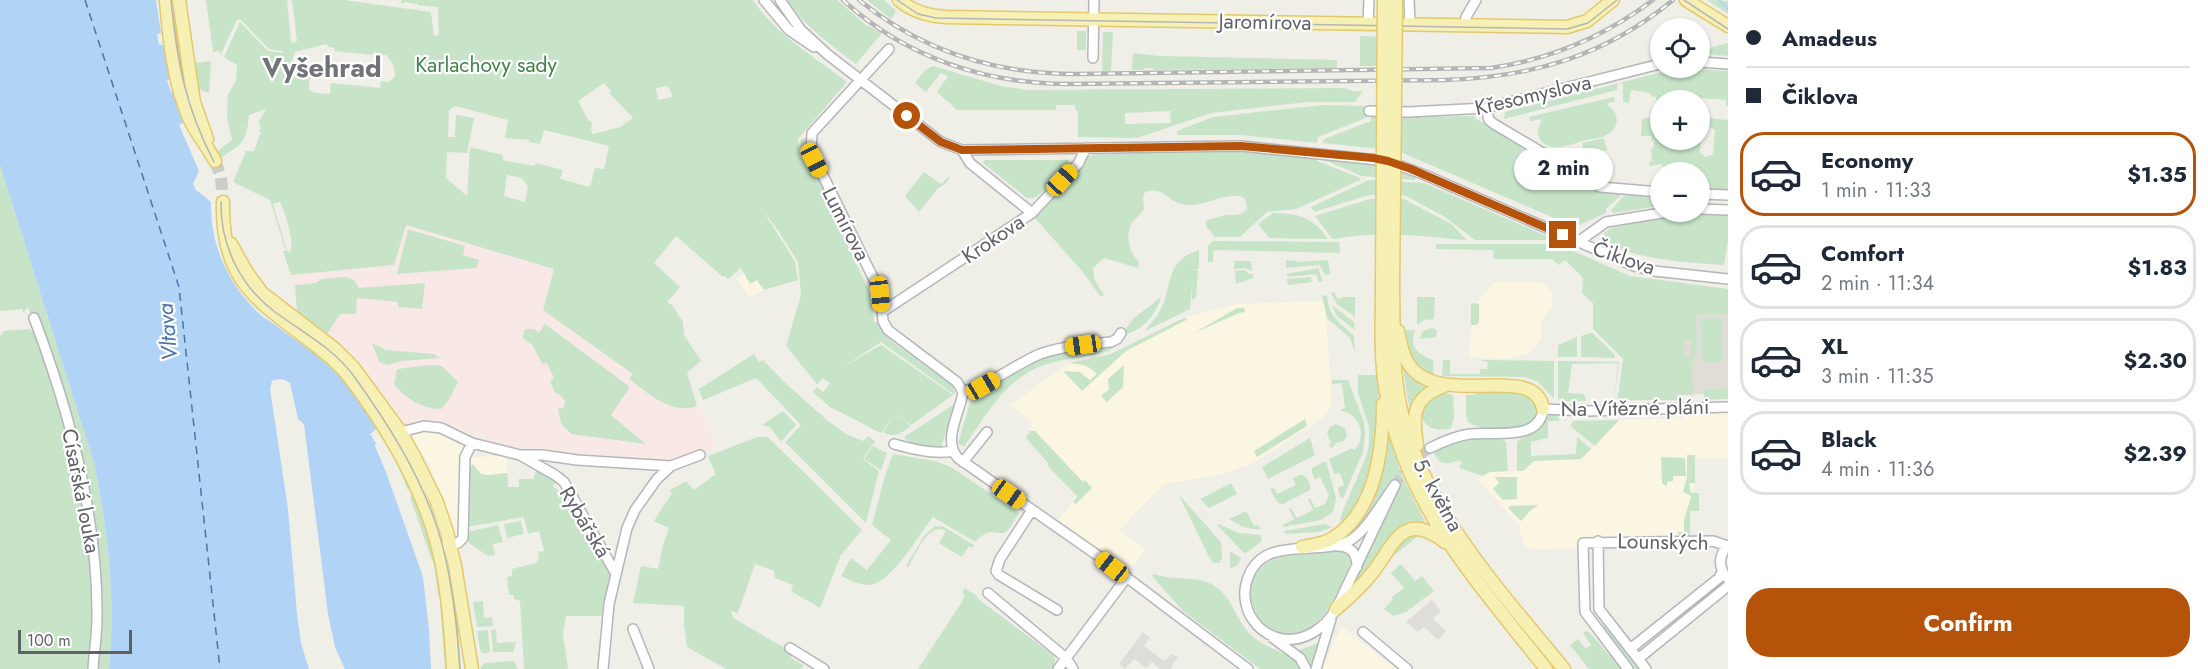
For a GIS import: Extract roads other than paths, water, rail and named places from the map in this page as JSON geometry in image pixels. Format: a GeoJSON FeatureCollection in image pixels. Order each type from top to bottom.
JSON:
{"type":"FeatureCollection","features":[{"type":"Feature","properties":{"kind":"main road"},"geometry":{"type":"LineString","coordinates":[[166,0],[175,67],[184,101],[190,121],[213,157],[194,102],[179,0]]}},
{"type":"Feature","properties":{"kind":"main road"},"geometry":{"type":"LineString","coordinates":[[1384,0],[1387,287]]}},
{"type":"Feature","properties":{"kind":"main road"},"geometry":{"type":"LineString","coordinates":[[1387,287],[1396,0]]}},
{"type":"Feature","properties":{"kind":"main road","name":"Jaromírova"},"geometry":{"type":"LineString","coordinates":[[908,2],[935,16],[1571,27],[1587,21],[1613,0]]}},
{"type":"Feature","properties":{"kind":"main road"},"geometry":{"type":"LineString","coordinates":[[1686,0],[1728,26]]}},
{"type":"Feature","properties":{"kind":"main road"},"geometry":{"type":"LineString","coordinates":[[223,202],[230,260],[248,290],[264,306],[337,362],[422,470],[437,502],[450,545],[472,669]]}},
{"type":"Feature","properties":{"kind":"main road","name":"5. května"},"geometry":{"type":"LineString","coordinates":[[1387,287],[1394,306],[1393,355],[1400,405],[1407,434],[1427,481],[1465,542],[1564,669]]}},
{"type":"Feature","properties":{"kind":"main road","name":"5. května"},"geometry":{"type":"LineString","coordinates":[[1387,287],[1383,373],[1391,417],[1402,456],[1425,507],[1452,549],[1546,669]]}},
{"type":"Feature","properties":{"kind":"main road"},"geometry":{"type":"LineString","coordinates":[[1394,306],[1402,349],[1407,362],[1422,376],[1447,386]]}},
{"type":"Feature","properties":{"kind":"main road"},"geometry":{"type":"LineString","coordinates":[[1302,547],[1334,538],[1350,523],[1366,498],[1377,468],[1381,445],[1383,373]]}},
{"type":"Feature","properties":{"kind":"main road"},"geometry":{"type":"LineString","coordinates":[[1427,481],[1417,450],[1414,429],[1416,410],[1425,394],[1447,386],[1524,387],[1537,394],[1543,409]]}},
{"type":"Feature","properties":{"kind":"main road"},"geometry":{"type":"LineString","coordinates":[[395,434],[438,548],[450,615],[453,669]]}},
{"type":"Feature","properties":{"kind":"main road"},"geometry":{"type":"LineString","coordinates":[[1334,613],[1369,577],[1395,539],[1402,533],[1415,530],[1426,532],[1443,540],[1452,549]]}},
{"type":"Feature","properties":{"kind":"street"},"geometry":{"type":"LineString","coordinates":[[764,0],[789,30],[826,54],[941,142],[962,150],[970,163],[1032,213]]}},
{"type":"Feature","properties":{"kind":"street"},"geometry":{"type":"LineString","coordinates":[[780,0],[801,30],[826,54]]}},
{"type":"Feature","properties":{"kind":"street"},"geometry":{"type":"LineString","coordinates":[[1093,58],[1094,0]]}},
{"type":"Feature","properties":{"kind":"street"},"geometry":{"type":"LineString","coordinates":[[1368,24],[1369,0]]}},
{"type":"Feature","properties":{"kind":"street"},"geometry":{"type":"LineString","coordinates":[[1409,0],[1410,25]]}},
{"type":"Feature","properties":{"kind":"street"},"geometry":{"type":"LineString","coordinates":[[1465,26],[1466,17],[1476,0]]}},
{"type":"Feature","properties":{"kind":"street","name":"Lumírova"},"geometry":{"type":"LineString","coordinates":[[889,49],[812,133],[811,151],[880,294],[883,321],[888,330],[957,382],[963,392]]}},
{"type":"Feature","properties":{"kind":"street"},"geometry":{"type":"LineString","coordinates":[[1710,63],[1728,64]]}},
{"type":"Feature","properties":{"kind":"street","name":"Křesomyslova"},"geometry":{"type":"LineString","coordinates":[[1369,111],[1408,112],[1486,108],[1650,67]]}},
{"type":"Feature","properties":{"kind":"street"},"geometry":{"type":"LineString","coordinates":[[1486,108],[1489,120],[1494,124],[1600,187],[1650,191]]}},
{"type":"Feature","properties":{"kind":"street","name":"Čiklova"},"geometry":{"type":"LineString","coordinates":[[962,150],[1241,146],[1388,161],[1641,268],[1728,279]]}},
{"type":"Feature","properties":{"kind":"street","name":"Krokova"},"geometry":{"type":"LineString","coordinates":[[882,312],[1032,213],[1078,164],[1086,148]]}},
{"type":"Feature","properties":{"kind":"street"},"geometry":{"type":"LineString","coordinates":[[1710,194],[1728,195]]}},
{"type":"Feature","properties":{"kind":"street"},"geometry":{"type":"LineString","coordinates":[[1710,209],[1728,210]]}},
{"type":"Feature","properties":{"kind":"street"},"geometry":{"type":"LineString","coordinates":[[1578,242],[1606,222],[1650,215]]}},
{"type":"Feature","properties":{"kind":"street","name":"Císařská louka"},"geometry":{"type":"LineString","coordinates":[[34,318],[72,434],[87,507],[95,560],[97,620],[93,669]]}},
{"type":"Feature","properties":{"kind":"street"},"geometry":{"type":"LineString","coordinates":[[1121,333],[1111,342],[1071,346],[1041,354],[983,386],[963,392],[951,437],[953,452],[963,462],[1126,577],[1248,669]]}},
{"type":"Feature","properties":{"kind":"street","name":"Na Vítězné pláni"},"geometry":{"type":"LineString","coordinates":[[1543,409],[1728,407]]}},
{"type":"Feature","properties":{"kind":"street"},"geometry":{"type":"LineString","coordinates":[[1430,448],[1468,434],[1528,430],[1539,421],[1543,409]]}},
{"type":"Feature","properties":{"kind":"street"},"geometry":{"type":"LineString","coordinates":[[395,434],[424,426],[441,428],[472,443],[520,455],[670,466]]}},
{"type":"Feature","properties":{"kind":"street"},"geometry":{"type":"LineString","coordinates":[[963,462],[987,432]]}},
{"type":"Feature","properties":{"kind":"street"},"geometry":{"type":"LineString","coordinates":[[438,548],[458,543],[463,538],[465,457],[472,443]]}},
{"type":"Feature","properties":{"kind":"street"},"geometry":{"type":"LineString","coordinates":[[894,444],[941,453],[953,452]]}},
{"type":"Feature","properties":{"kind":"street","name":"Rybářská"},"geometry":{"type":"LineString","coordinates":[[520,455],[564,482],[616,574]]}},
{"type":"Feature","properties":{"kind":"street"},"geometry":{"type":"LineString","coordinates":[[603,669],[609,604],[627,528],[635,510],[657,479],[670,466],[699,455]]}},
{"type":"Feature","properties":{"kind":"street"},"geometry":{"type":"LineString","coordinates":[[1316,669],[1334,613],[1395,484],[1360,532],[1337,546]]}},
{"type":"Feature","properties":{"kind":"street"},"geometry":{"type":"LineString","coordinates":[[1032,510],[1000,559],[996,571],[1057,610]]}},
{"type":"Feature","properties":{"kind":"street","name":"Lounských"},"geometry":{"type":"LineString","coordinates":[[1628,669],[1586,614],[1583,543],[1713,541],[1728,545]]}},
{"type":"Feature","properties":{"kind":"street","name":"Lounských"},"geometry":{"type":"LineString","coordinates":[[1598,542],[1599,609],[1646,669]]}},
{"type":"Feature","properties":{"kind":"street"},"geometry":{"type":"LineString","coordinates":[[1630,649],[1725,575],[1721,556],[1728,545]]}},
{"type":"Feature","properties":{"kind":"street"},"geometry":{"type":"LineString","coordinates":[[1306,669],[1300,658],[1255,623],[1248,610],[1245,595],[1248,580],[1255,566],[1268,555],[1283,550],[1337,546],[1352,550],[1356,557],[1357,567]]}},
{"type":"Feature","properties":{"kind":"street"},"geometry":{"type":"LineString","coordinates":[[1058,669],[1126,577]]}},
{"type":"Feature","properties":{"kind":"street"},"geometry":{"type":"LineString","coordinates":[[1638,659],[1728,586]]}},
{"type":"Feature","properties":{"kind":"street"},"geometry":{"type":"LineString","coordinates":[[987,593],[1066,658],[1073,669]]}},
{"type":"Feature","properties":{"kind":"street"},"geometry":{"type":"LineString","coordinates":[[1266,633],[1281,639],[1302,638],[1317,630],[1334,613]]}},
{"type":"Feature","properties":{"kind":"street"},"geometry":{"type":"LineString","coordinates":[[633,629],[649,669]]}},
{"type":"Feature","properties":{"kind":"street"},"geometry":{"type":"LineString","coordinates":[[1363,632],[1407,669]]}},
{"type":"Feature","properties":{"kind":"street"},"geometry":{"type":"LineString","coordinates":[[790,648],[824,669]]}},
{"type":"Feature","properties":{"kind":"water","name":"Vltava"},"geometry":{"type":"Polygon","coordinates":[[[0,0],[156,0],[161,33],[157,34],[159,45],[163,45],[170,79],[167,80],[183,123],[179,125],[199,171],[193,184],[196,190],[211,202],[214,235],[224,265],[251,306],[309,349],[336,373],[377,428],[370,434],[376,443],[375,446],[423,577],[431,669],[345,669],[335,647],[328,614],[304,424],[298,419],[290,383],[279,379],[272,381],[270,389],[288,509],[301,643],[309,669],[109,669],[111,591],[103,514],[94,463],[0,165],[0,0]]]}},
{"type":"Feature","properties":{"kind":"waterway"},"geometry":{"type":"LineString","coordinates":[[1719,0],[1728,9]]}},
{"type":"Feature","properties":{"kind":"tunnel"},"geometry":{"type":"LineString","coordinates":[[215,161],[221,177],[223,202]]}},
{"type":"Feature","properties":{"kind":"tunnel"},"geometry":{"type":"LineString","coordinates":[[1395,485],[1409,466],[1430,448]]}},
{"type":"Feature","properties":{"kind":"tram line"},"geometry":{"type":"LineString","coordinates":[[171,0],[176,44],[189,102],[214,162]]}},
{"type":"Feature","properties":{"kind":"tram line"},"geometry":{"type":"LineString","coordinates":[[897,0],[918,14],[936,18],[1567,29],[1588,23],[1617,0]]}},
{"type":"Feature","properties":{"kind":"tram line"},"geometry":{"type":"LineString","coordinates":[[1684,0],[1728,29]]}},
{"type":"Feature","properties":{"kind":"tram line"},"geometry":{"type":"LineString","coordinates":[[221,202],[224,234],[243,278],[263,302],[327,348],[345,365],[402,449],[431,509],[443,547],[453,599],[460,669]]}},
{"type":"Feature","properties":{"kind":"railway"},"geometry":{"type":"LineString","coordinates":[[843,0],[867,20],[893,37],[920,52],[948,63],[1007,79],[1069,84],[1445,80],[1508,74],[1567,60],[1594,49],[1621,36],[1673,0]]}},
{"type":"Feature","properties":{"kind":"railway"},"geometry":{"type":"LineString","coordinates":[[859,0],[908,33],[961,56],[1016,70],[1075,74],[1491,68],[1535,59],[1576,44],[1616,25],[1653,0]]}},
{"type":"Feature","properties":{"kind":"railway"},"geometry":{"type":"LineString","coordinates":[[1390,236],[1391,209]]}},
{"type":"Feature","properties":{"kind":"district","name":"Vyšehrad"},"geometry":{"type":"Point","coordinates":[322,68]}},
{"type":"Feature","properties":{"kind":"park label","name":"Karlachovy sady"},"geometry":{"type":"Point","coordinates":[486,65]}}]}
